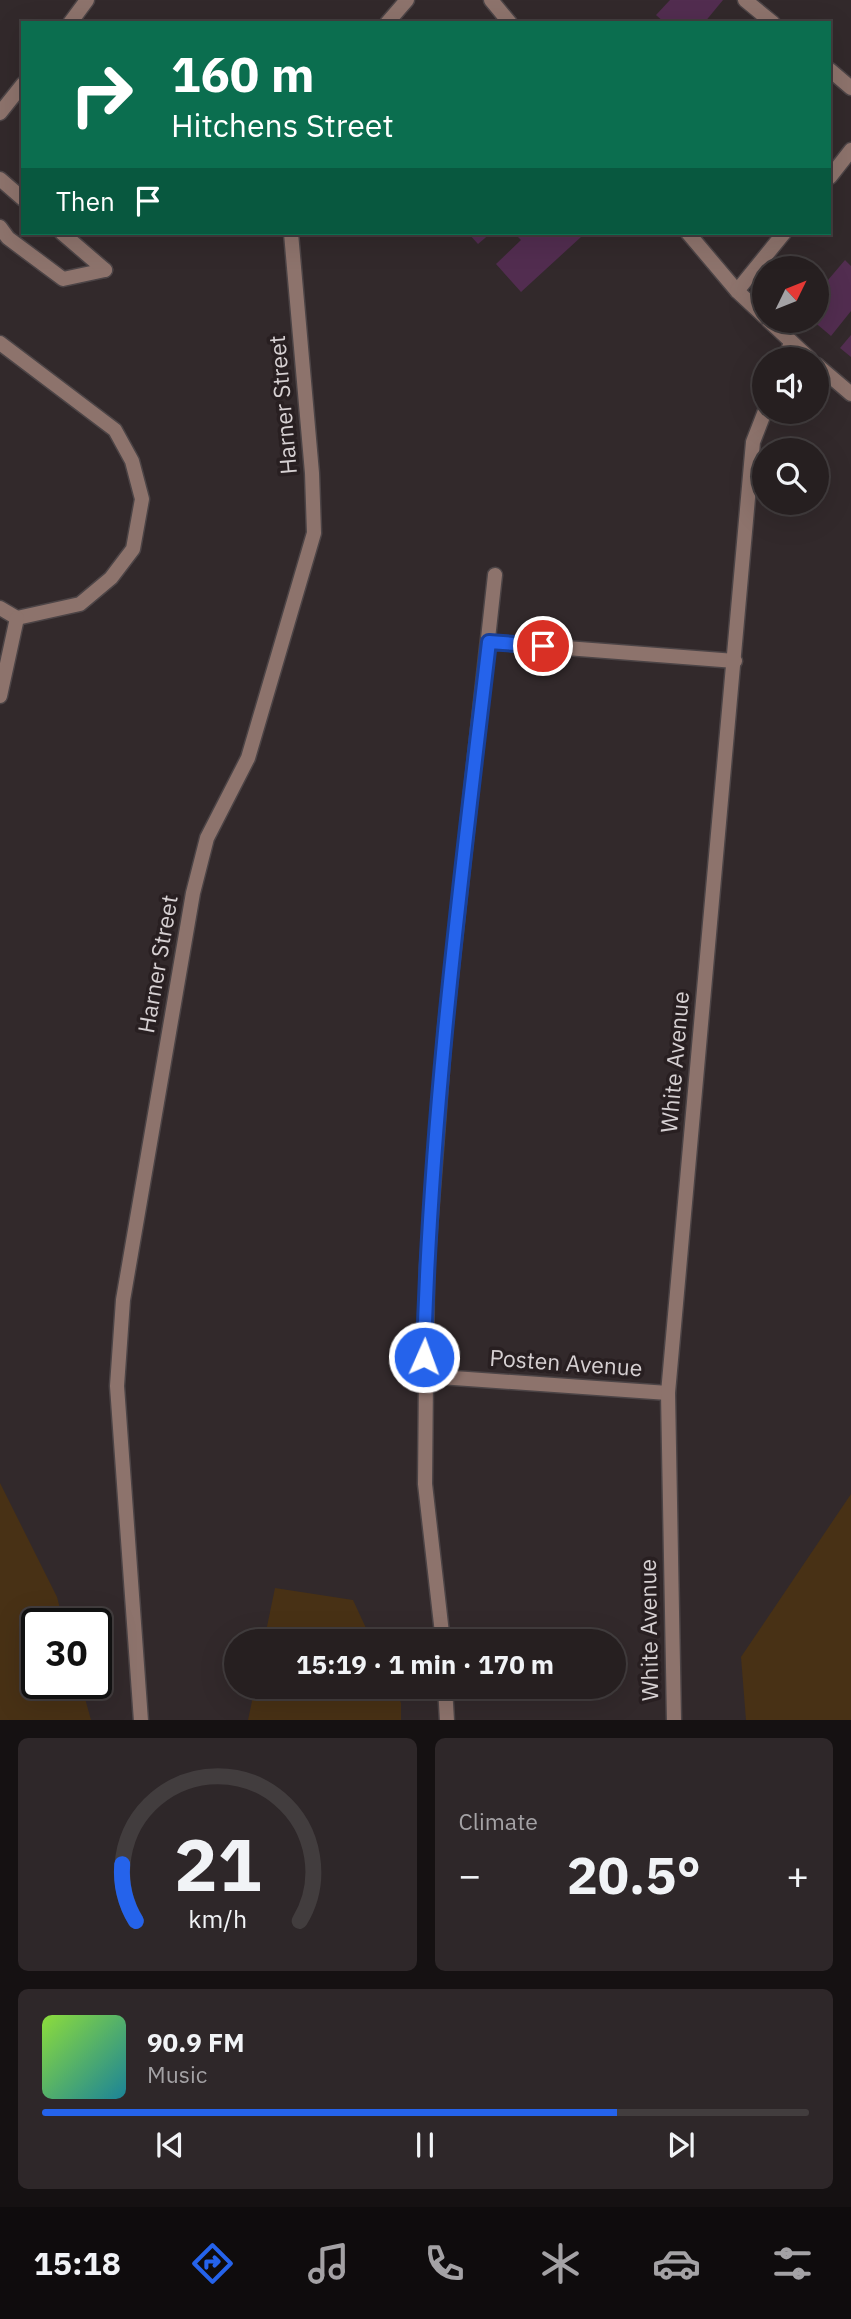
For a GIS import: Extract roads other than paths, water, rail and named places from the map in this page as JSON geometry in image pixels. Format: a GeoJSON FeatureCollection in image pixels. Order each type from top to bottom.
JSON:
{"type":"FeatureCollection","features":[{"type":"Feature","properties":{"kind":"street"},"geometry":{"type":"LineString","coordinates":[[71,21],[87,0]]}},
{"type":"Feature","properties":{"kind":"street"},"geometry":{"type":"LineString","coordinates":[[389,21],[407,0]]}},
{"type":"Feature","properties":{"kind":"street"},"geometry":{"type":"LineString","coordinates":[[491,0],[508,21]]}},
{"type":"Feature","properties":{"kind":"street"},"geometry":{"type":"LineString","coordinates":[[745,0],[771,21]]}},
{"type":"Feature","properties":{"kind":"street"},"geometry":{"type":"LineString","coordinates":[[831,71],[851,88]]}},
{"type":"Feature","properties":{"kind":"street"},"geometry":{"type":"LineString","coordinates":[[0,113],[21,87]]}},
{"type":"Feature","properties":{"kind":"street"},"geometry":{"type":"LineString","coordinates":[[831,176],[851,150]]}},
{"type":"Feature","properties":{"kind":"street"},"geometry":{"type":"LineString","coordinates":[[0,179],[21,197]]}},
{"type":"Feature","properties":{"kind":"street"},"geometry":{"type":"LineString","coordinates":[[0,227],[8,238],[63,279],[105,270],[64,235]]}},
{"type":"Feature","properties":{"kind":"street","name":"Harner Street"},"geometry":{"type":"LineString","coordinates":[[141,1720],[117,1386],[123,1300],[193,893],[207,838],[248,758],[314,533],[312,473],[291,235]]}},
{"type":"Feature","properties":{"kind":"street"},"geometry":{"type":"LineString","coordinates":[[690,235],[752,305]]}},
{"type":"Feature","properties":{"kind":"street"},"geometry":{"type":"LineString","coordinates":[[737,291],[782,235]]}},
{"type":"Feature","properties":{"kind":"street"},"geometry":{"type":"LineString","coordinates":[[781,333],[797,347]]}},
{"type":"Feature","properties":{"kind":"street"},"geometry":{"type":"LineString","coordinates":[[789,347],[791,342]]}},
{"type":"Feature","properties":{"kind":"street"},"geometry":{"type":"LineString","coordinates":[[0,343],[115,430],[132,461],[142,499],[133,549],[111,578],[80,604],[17,618],[0,608]]}},
{"type":"Feature","properties":{"kind":"street"},"geometry":{"type":"LineString","coordinates":[[829,375],[851,394]]}},
{"type":"Feature","properties":{"kind":"street","name":"White Avenue"},"geometry":{"type":"LineString","coordinates":[[674,1720],[667,1393],[735,661],[752,442],[760,424]]}},
{"type":"Feature","properties":{"kind":"street"},"geometry":{"type":"LineString","coordinates":[[442,1629],[425,1484],[427,1268],[445,1029],[495,575]]}},
{"type":"Feature","properties":{"kind":"street"},"geometry":{"type":"LineString","coordinates":[[0,696],[17,618]]}},
{"type":"Feature","properties":{"kind":"street"},"geometry":{"type":"LineString","coordinates":[[489,642],[735,661]]}},
{"type":"Feature","properties":{"kind":"street","name":"Posten Avenue"},"geometry":{"type":"LineString","coordinates":[[426,1376],[667,1393]]}},
{"type":"Feature","properties":{"kind":"street"},"geometry":{"type":"LineString","coordinates":[[446,1699],[447,1720]]}}]}
